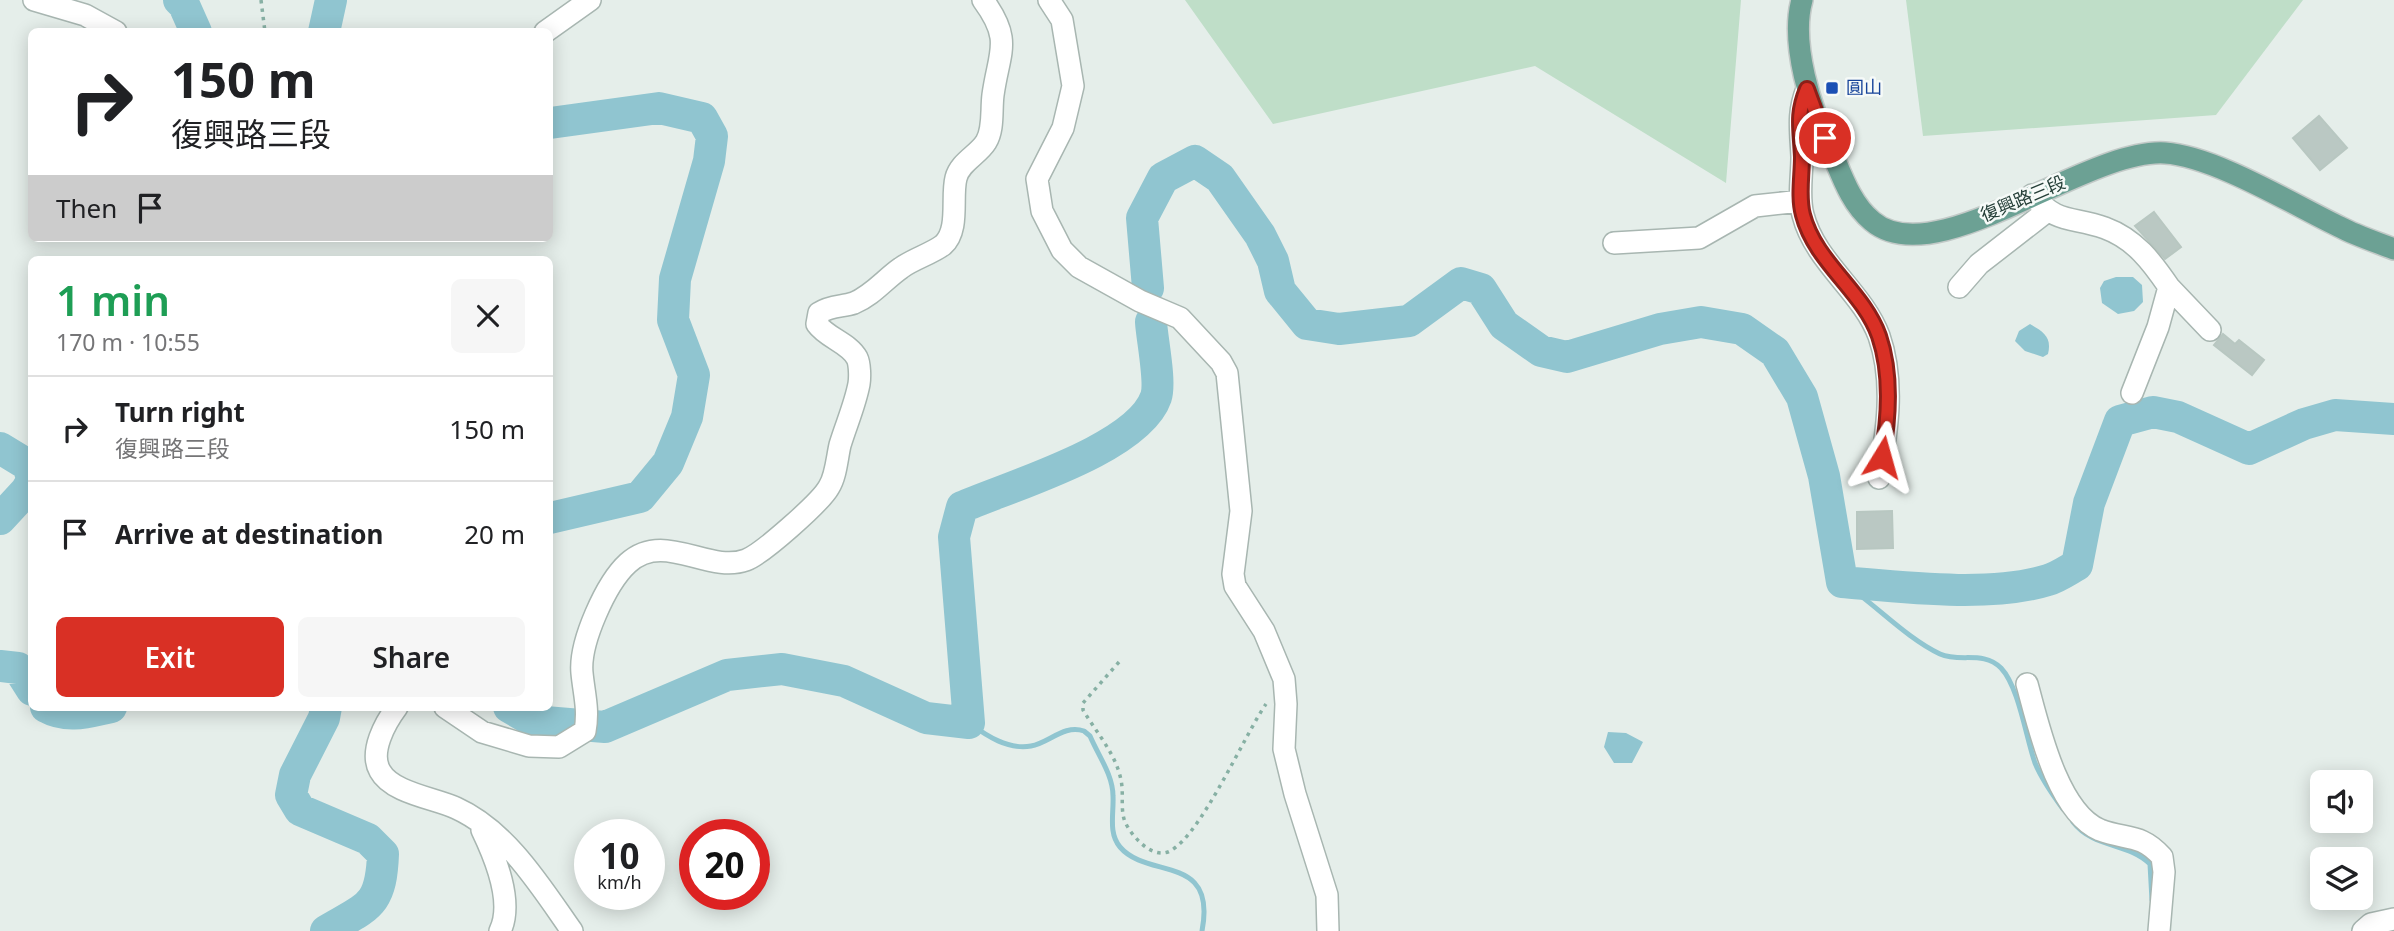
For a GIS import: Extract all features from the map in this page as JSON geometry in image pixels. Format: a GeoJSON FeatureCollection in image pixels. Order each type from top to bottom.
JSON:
{"type":"FeatureCollection","features":[{"type":"Feature","properties":{"kind":"main road","name":"復興路三段"},"geometry":{"type":"LineString","coordinates":[[1802,0],[1800,9],[1807,89],[1814,116],[1857,206],[1873,223],[1896,233],[1923,236],[2039,203],[2131,155],[2167,153],[2218,169],[2343,229],[2394,249]]}},
{"type":"Feature","properties":{"kind":"street"},"geometry":{"type":"LineString","coordinates":[[34,0],[85,15],[109,28]]}},
{"type":"Feature","properties":{"kind":"street"},"geometry":{"type":"LineString","coordinates":[[551,28],[590,0]]}},
{"type":"Feature","properties":{"kind":"street"},"geometry":{"type":"LineString","coordinates":[[451,711],[482,732],[529,746],[559,747],[587,722],[582,653],[598,610],[627,563],[643,553],[658,551],[731,563],[747,560],[789,526],[830,486],[860,382],[858,360],[823,332],[817,324],[819,313],[829,307],[852,304],[871,294],[901,268],[944,244],[953,218],[956,176],[985,143],[990,132],[993,91],[1001,66],[997,19],[983,0]]}},
{"type":"Feature","properties":{"kind":"street"},"geometry":{"type":"LineString","coordinates":[[1049,0],[1062,20],[1073,86],[1063,128],[1037,179],[1042,211],[1062,250],[1079,267],[1140,302],[1180,318],[1221,362],[1227,373],[1241,502],[1233,574],[1235,586],[1264,631],[1284,679],[1284,749],[1295,794],[1327,895],[1328,931]]}},
{"type":"Feature","properties":{"kind":"street"},"geometry":{"type":"LineString","coordinates":[[1807,89],[1799,109],[1802,182],[1800,201],[1813,241],[1868,314],[1879,337],[1889,407],[1879,478]]}},
{"type":"Feature","properties":{"kind":"street"},"geometry":{"type":"LineString","coordinates":[[1614,243],[1699,238],[1755,206],[1800,201]]}},
{"type":"Feature","properties":{"kind":"street"},"geometry":{"type":"LineString","coordinates":[[1959,287],[2039,203],[2126,238],[2151,259],[2169,287],[2210,330]]}},
{"type":"Feature","properties":{"kind":"street"},"geometry":{"type":"LineString","coordinates":[[2132,393],[2158,327],[2169,287]]}},
{"type":"Feature","properties":{"kind":"street"},"geometry":{"type":"LineString","coordinates":[[2027,684],[2053,771],[2086,822],[2100,830],[2140,838],[2152,845],[2162,857],[2164,872],[2159,931]]}},
{"type":"Feature","properties":{"kind":"street"},"geometry":{"type":"LineString","coordinates":[[395,711],[377,748],[376,761],[381,774],[394,784],[458,808],[480,825],[527,866],[572,931]]}},
{"type":"Feature","properties":{"kind":"street"},"geometry":{"type":"LineString","coordinates":[[480,825],[494,857],[503,892],[504,922],[500,931]]}},
{"type":"Feature","properties":{"kind":"street"},"geometry":{"type":"LineString","coordinates":[[2362,931],[2371,924],[2394,919]]}},
{"type":"Feature","properties":{"kind":"path"},"geometry":{"type":"LineString","coordinates":[[261,0],[264,28]]}},
{"type":"Feature","properties":{"kind":"path"},"geometry":{"type":"LineString","coordinates":[[1119,662],[1083,703],[1083,710],[1116,762],[1122,781],[1126,822],[1147,849],[1161,854],[1171,851],[1195,825],[1258,716],[1284,679]]}},
{"type":"Feature","properties":{"kind":"green space"},"geometry":{"type":"Polygon","coordinates":[[[1185,0],[1741,0],[1726,183],[1535,66],[1273,124],[1185,0]]]}},
{"type":"Feature","properties":{"kind":"green space"},"geometry":{"type":"Polygon","coordinates":[[[1906,0],[2303,0],[2216,115],[1923,136],[1906,0]]]}},
{"type":"Feature","properties":{"kind":"water"},"geometry":{"type":"Polygon","coordinates":[[[2116,277],[2133,277],[2142,285],[2143,302],[2134,311],[2118,314],[2102,303],[2100,288],[2104,281],[2116,277]]]}},
{"type":"Feature","properties":{"kind":"water"},"geometry":{"type":"Polygon","coordinates":[[[2030,324],[2048,339],[2048,354],[2043,357],[2025,351],[2015,341],[2019,331],[2030,324]]]}},
{"type":"Feature","properties":{"kind":"water"},"geometry":{"type":"Polygon","coordinates":[[[1608,732],[1626,733],[1643,742],[1632,763],[1614,763],[1604,747],[1608,732]]]}},
{"type":"Feature","properties":{"kind":"building"},"geometry":{"type":"Polygon","coordinates":[[[2319,116],[2347,148],[2320,170],[2293,138],[2319,116]]]}},
{"type":"Feature","properties":{"kind":"building"},"geometry":{"type":"Polygon","coordinates":[[[2154,212],[2181,247],[2165,259],[2135,226],[2154,212]]]}},
{"type":"Feature","properties":{"kind":"building"},"geometry":{"type":"Polygon","coordinates":[[[2223,334],[2235,344],[2239,340],[2264,360],[2252,375],[2214,345],[2223,334]]]}},
{"type":"Feature","properties":{"kind":"building"},"geometry":{"type":"Polygon","coordinates":[[[1892,511],[1893,548],[1857,549],[1857,512],[1892,511]]]}},
{"type":"Feature","properties":{"kind":"waterway"},"geometry":{"type":"LineString","coordinates":[[179,0],[194,28]]}},
{"type":"Feature","properties":{"kind":"waterway"},"geometry":{"type":"LineString","coordinates":[[325,28],[331,0]]}},
{"type":"Feature","properties":{"kind":"waterway"},"geometry":{"type":"LineString","coordinates":[[553,123],[659,108],[702,118],[712,136],[709,161],[675,279],[673,320],[694,375],[687,417],[668,463],[640,497],[553,517]]}},
{"type":"Feature","properties":{"kind":"waterway"},"geometry":{"type":"LineString","coordinates":[[1148,288],[1142,218],[1163,178],[1195,161],[1220,178],[1260,235],[1273,261],[1280,291],[1307,324],[1339,329],[1409,321],[1461,283],[1481,289],[1504,325],[1541,351],[1567,357],[1660,329],[1701,322],[1742,329],[1775,352],[1802,397],[1824,476],[1842,582],[1946,590],[2000,589],[2048,580],[2067,571],[2077,565],[2089,503],[2120,421],[2153,412],[2178,417],[2249,449],[2304,424],[2335,415],[2394,419]]}},
{"type":"Feature","properties":{"kind":"waterway"},"geometry":{"type":"LineString","coordinates":[[516,711],[533,721],[605,727],[727,675],[782,669],[844,681],[926,718],[969,723],[954,537],[962,507],[1070,464],[1125,433],[1144,416],[1156,397],[1157,390],[1151,322]]}},
{"type":"Feature","properties":{"kind":"waterway"},"geometry":{"type":"LineString","coordinates":[[0,448],[28,465]]}},
{"type":"Feature","properties":{"kind":"waterway"},"geometry":{"type":"LineString","coordinates":[[0,519],[28,488]]}},
{"type":"Feature","properties":{"kind":"waterway"},"geometry":{"type":"LineString","coordinates":[[1842,582],[1927,647],[1948,656],[1987,659],[2001,668],[2013,687],[2035,763],[2063,809]]}},
{"type":"Feature","properties":{"kind":"waterway"},"geometry":{"type":"LineString","coordinates":[[0,666],[18,668],[28,684]]}},
{"type":"Feature","properties":{"kind":"waterway"},"geometry":{"type":"LineString","coordinates":[[54,711],[70,714],[91,711]]}},
{"type":"Feature","properties":{"kind":"waterway"},"geometry":{"type":"LineString","coordinates":[[325,711],[295,775],[291,795],[300,810],[368,839],[383,854],[379,885],[370,903],[326,931]]}},
{"type":"Feature","properties":{"kind":"waterway"},"geometry":{"type":"LineString","coordinates":[[969,723],[990,737],[1022,747],[1038,744],[1070,730],[1084,731],[1090,736],[1111,780],[1116,841],[1132,857],[1190,879],[1199,890],[1204,906],[1202,931]]}},
{"type":"Feature","properties":{"kind":"waterway"},"geometry":{"type":"LineString","coordinates":[[2073,822],[2091,837],[2132,852],[2150,864],[2152,900]]}},
{"type":"Feature","properties":{"kind":"place","name":"圓山"},"geometry":{"type":"Point","coordinates":[1832,88]}},
{"type":"Feature","properties":{"kind":"route"},"geometry":{"type":"LineString","coordinates":[[1825,138],[1814,116],[1807,89],[1799,109],[1802,182],[1800,201],[1803,217],[1813,241],[1868,314],[1879,337],[1889,407],[1882,457]]}}]}
